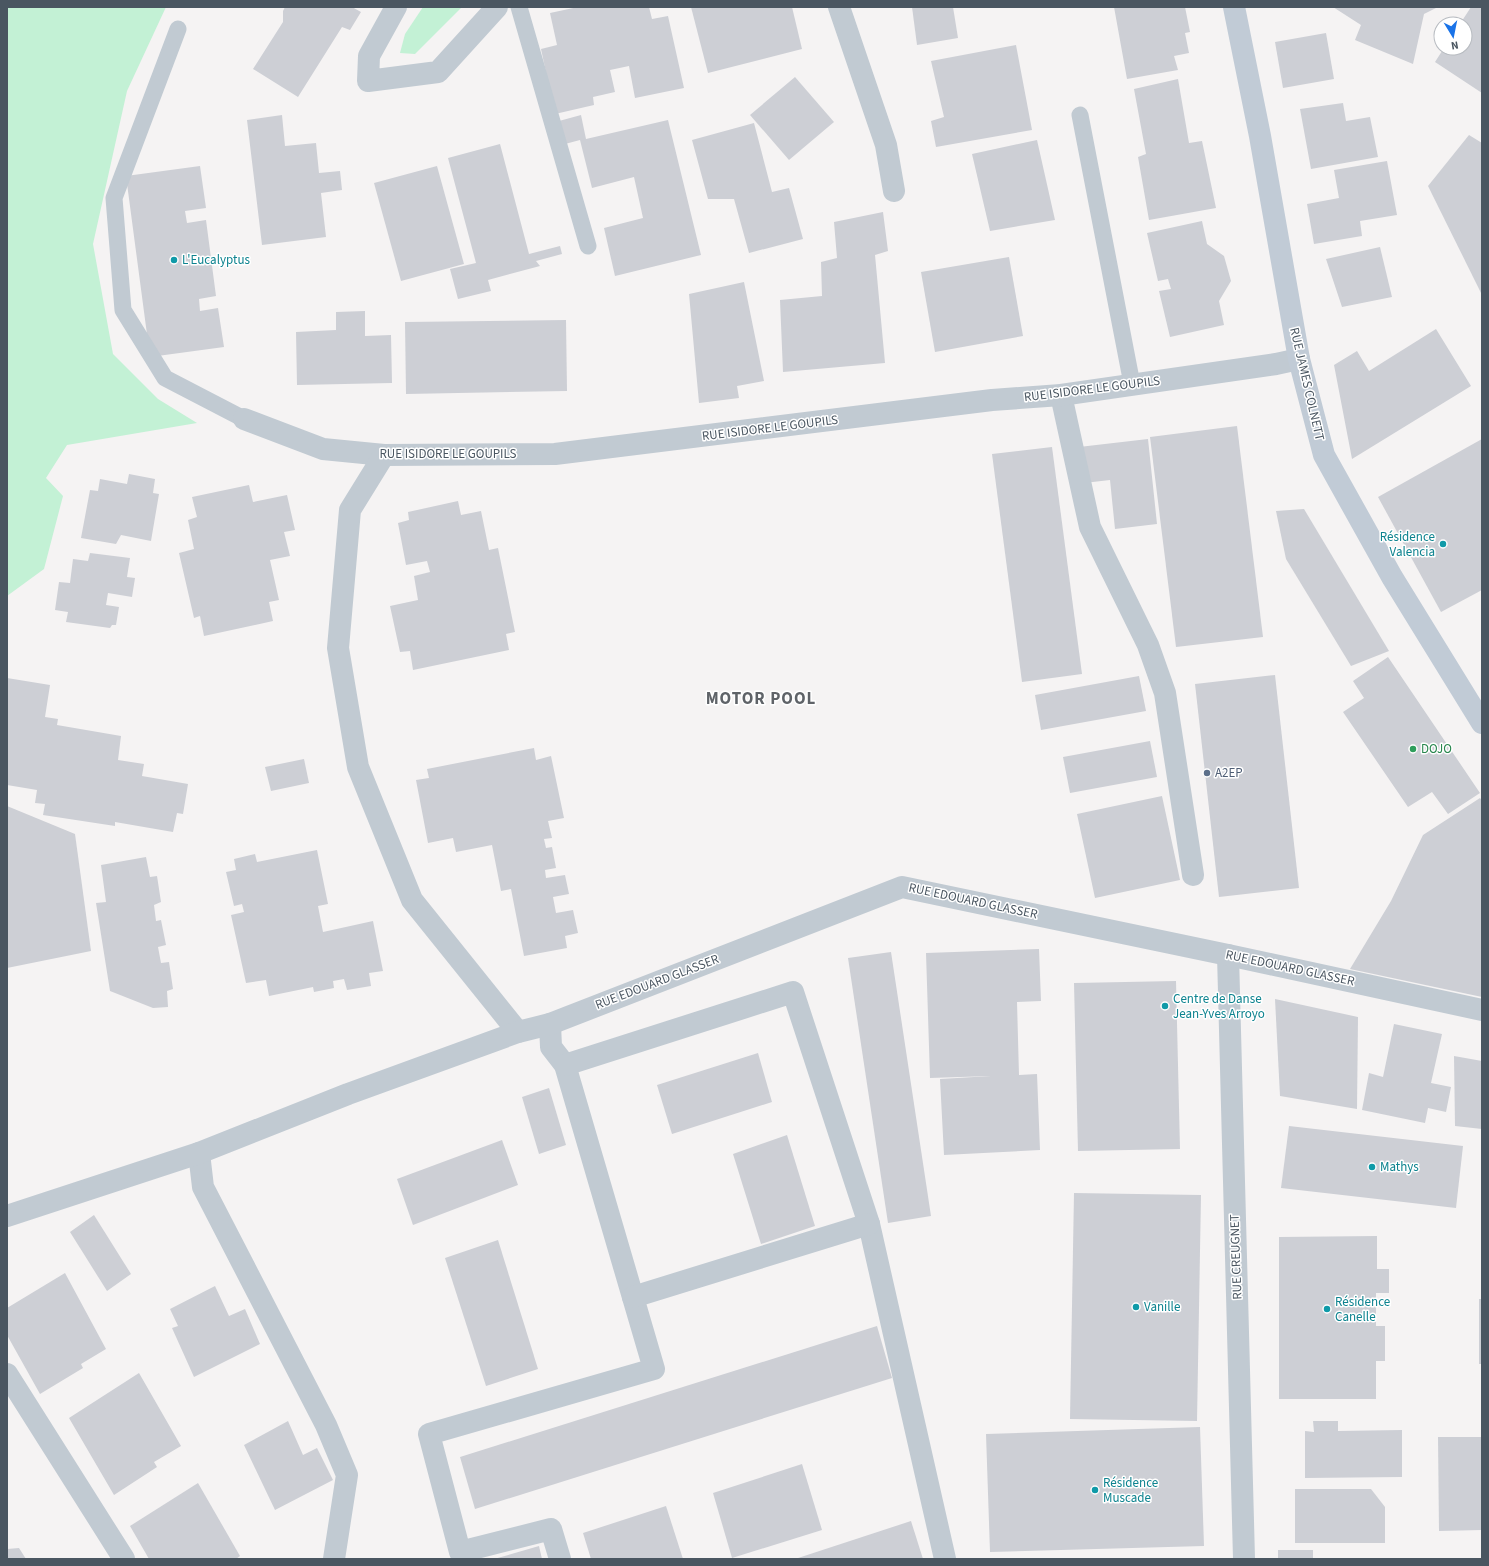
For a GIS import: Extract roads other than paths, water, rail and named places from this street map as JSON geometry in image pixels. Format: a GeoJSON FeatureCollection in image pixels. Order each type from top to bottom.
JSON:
{"type":"FeatureCollection","features":[{"type":"Feature","properties":{"kind":"main road","name":"RUE JAMES COLNETT"},"geometry":{"type":"LineString","coordinates":[[1234,7],[1261,144],[1299,358],[1324,455],[1392,577],[1482,723]]}},
{"type":"Feature","properties":{"kind":"street"},"geometry":{"type":"LineString","coordinates":[[396,7],[369,56],[368,81],[438,72],[497,7]]}},
{"type":"Feature","properties":{"kind":"street"},"geometry":{"type":"LineString","coordinates":[[839,7],[886,145],[894,191]]}},
{"type":"Feature","properties":{"kind":"street","name":"RUE ISIDORE LE GOUPILS"},"geometry":{"type":"LineString","coordinates":[[244,419],[323,449],[384,455],[555,454],[984,401],[1061,395],[1276,364],[1299,358]]}},
{"type":"Feature","properties":{"kind":"street"},"geometry":{"type":"LineString","coordinates":[[1061,395],[1090,527],[1148,645],[1165,693],[1193,876]]}},
{"type":"Feature","properties":{"kind":"street"},"geometry":{"type":"LineString","coordinates":[[384,455],[350,510],[338,640],[338,648],[358,767],[412,900],[518,1032]]}},
{"type":"Feature","properties":{"kind":"street","name":"RUE EDOUARD GLASSER"},"geometry":{"type":"LineString","coordinates":[[7,1216],[199,1153],[348,1094],[518,1032],[550,1024],[902,887],[1482,1010]]}},
{"type":"Feature","properties":{"kind":"street","name":"RUE CREUGNET"},"geometry":{"type":"LineString","coordinates":[[1228,955],[1244,1559]]}},
{"type":"Feature","properties":{"kind":"street"},"geometry":{"type":"LineString","coordinates":[[565,1065],[793,992],[869,1224],[945,1559]]}},
{"type":"Feature","properties":{"kind":"street"},"geometry":{"type":"LineString","coordinates":[[550,1024],[551,1047],[565,1065],[654,1369],[429,1434],[460,1552],[551,1530],[560,1559]]}},
{"type":"Feature","properties":{"kind":"street"},"geometry":{"type":"LineString","coordinates":[[199,1153],[203,1187],[326,1425],[347,1475],[334,1559]]}},
{"type":"Feature","properties":{"kind":"street"},"geometry":{"type":"LineString","coordinates":[[633,1297],[869,1224]]}},
{"type":"Feature","properties":{"kind":"street"},"geometry":{"type":"LineString","coordinates":[[7,1374],[124,1559]]}},
{"type":"Feature","properties":{"kind":"lane"},"geometry":{"type":"LineString","coordinates":[[519,7],[588,246]]}},
{"type":"Feature","properties":{"kind":"lane"},"geometry":{"type":"LineString","coordinates":[[178,29],[114,198],[124,310],[165,378],[244,419]]}},
{"type":"Feature","properties":{"kind":"lane"},"geometry":{"type":"LineString","coordinates":[[1080,115],[1132,384]]}},
{"type":"Feature","properties":{"kind":"place","name":"L'Eucalyptus"},"geometry":{"type":"Point","coordinates":[174,260]}},
{"type":"Feature","properties":{"kind":"place","name":"Résidence Valencia"},"geometry":{"type":"Point","coordinates":[1443,544]}},
{"type":"Feature","properties":{"kind":"place","name":"DOJO"},"geometry":{"type":"Point","coordinates":[1413,749]}},
{"type":"Feature","properties":{"kind":"place","name":"A2EP"},"geometry":{"type":"Point","coordinates":[1207,773]}},
{"type":"Feature","properties":{"kind":"place","name":"Centre de Danse Jean-Yves Arroyo"},"geometry":{"type":"Point","coordinates":[1165,1006]}},
{"type":"Feature","properties":{"kind":"place","name":"Mathys"},"geometry":{"type":"Point","coordinates":[1372,1167]}},
{"type":"Feature","properties":{"kind":"place","name":"Vanille"},"geometry":{"type":"Point","coordinates":[1136,1307]}},
{"type":"Feature","properties":{"kind":"place","name":"Résidence Canelle"},"geometry":{"type":"Point","coordinates":[1327,1309]}},
{"type":"Feature","properties":{"kind":"place","name":"Résidence Muscade"},"geometry":{"type":"Point","coordinates":[1095,1490]}},
{"type":"Feature","properties":{"kind":"district","name":"MOTOR POOL"},"geometry":{"type":"Point","coordinates":[761,699]}}]}
